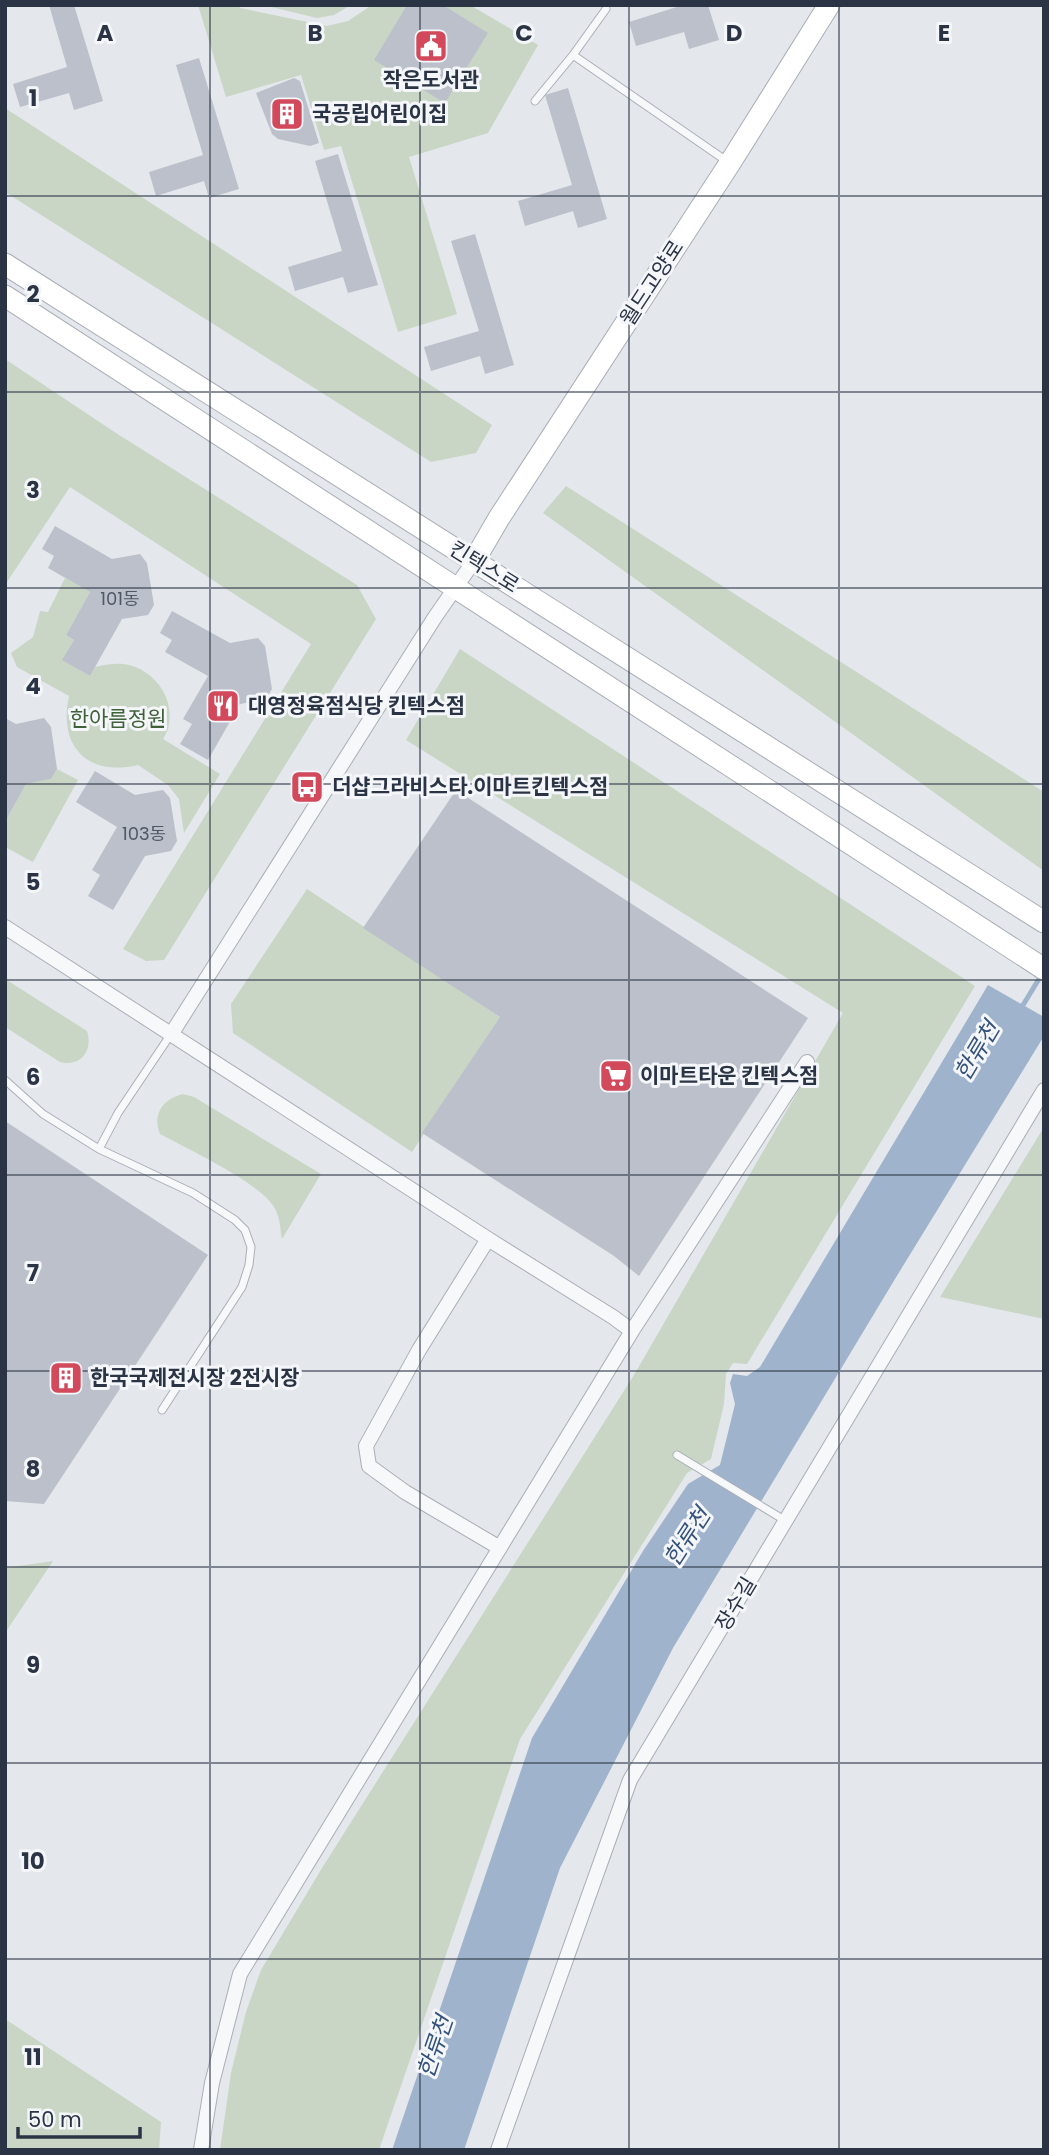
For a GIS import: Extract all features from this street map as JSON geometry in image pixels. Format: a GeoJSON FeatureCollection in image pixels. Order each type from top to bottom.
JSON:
{"type":"FeatureCollection","features":[{"type":"Feature","properties":{"kind":"main road","name":"월드고양로"},"geometry":{"type":"LineString","coordinates":[[474,561],[829,5]]}},
{"type":"Feature","properties":{"kind":"main road","name":"킨텍스로"},"geometry":{"type":"LineString","coordinates":[[5,264],[1044,922]]}},
{"type":"Feature","properties":{"kind":"main road","name":"킨텍스로"},"geometry":{"type":"LineString","coordinates":[[5,296],[1044,969]]}},
{"type":"Feature","properties":{"kind":"street"},"geometry":{"type":"LineString","coordinates":[[172,1033],[454,587],[474,561]]}},
{"type":"Feature","properties":{"kind":"street"},"geometry":{"type":"LineString","coordinates":[[5,928],[632,1331]]}},
{"type":"Feature","properties":{"kind":"street"},"geometry":{"type":"LineString","coordinates":[[201,2150],[212,2083],[240,1974],[632,1331],[807,1062]]}},
{"type":"Feature","properties":{"kind":"street","name":"장수길"},"geometry":{"type":"LineString","coordinates":[[498,2150],[630,1780],[1044,1090]]}},
{"type":"Feature","properties":{"kind":"street"},"geometry":{"type":"LineString","coordinates":[[488,1239],[419,1350],[366,1446],[369,1466],[405,1492],[500,1548]]}},
{"type":"Feature","properties":{"kind":"lane"},"geometry":{"type":"LineString","coordinates":[[534,101],[573,55],[606,9]]}},
{"type":"Feature","properties":{"kind":"lane"},"geometry":{"type":"LineString","coordinates":[[573,55],[730,163]]}},
{"type":"Feature","properties":{"kind":"lane"},"geometry":{"type":"LineString","coordinates":[[99,1149],[118,1113],[172,1033]]}},
{"type":"Feature","properties":{"kind":"lane"},"geometry":{"type":"LineString","coordinates":[[5,1080],[43,1114],[99,1149],[193,1193],[245,1230],[251,1247],[242,1287],[162,1410]]}},
{"type":"Feature","properties":{"kind":"lane"},"geometry":{"type":"LineString","coordinates":[[677,1455],[786,1521]]}},
{"type":"Feature","properties":{"kind":"green space"},"geometry":{"type":"Polygon","coordinates":[[[198,5],[239,5],[240,8],[327,26],[348,21],[372,5],[470,5],[538,45],[488,133],[409,157],[457,314],[398,332],[341,146],[324,150],[301,75],[226,97],[198,5]]]}},
{"type":"Feature","properties":{"kind":"green space"},"geometry":{"type":"Polygon","coordinates":[[[263,5],[351,5],[334,15],[317,18],[263,5]]]}},
{"type":"Feature","properties":{"kind":"green space"},"geometry":{"type":"Polygon","coordinates":[[[5,108],[492,425],[476,453],[431,462],[5,192],[5,108]]]}},
{"type":"Feature","properties":{"kind":"green space"},"geometry":{"type":"Polygon","coordinates":[[[5,359],[116,433],[357,585],[376,619],[164,960],[146,961],[123,949],[311,644],[70,487],[5,585],[5,359]]]}},
{"type":"Feature","properties":{"kind":"green space"},"geometry":{"type":"Polygon","coordinates":[[[566,486],[1044,792],[1044,871],[543,513],[566,486]]]}},
{"type":"Feature","properties":{"kind":"green space","name":"한아름정원"},"geometry":{"type":"Polygon","coordinates":[[[65,578],[90,592],[66,635],[74,640],[63,660],[90,676],[95,667],[109,664],[133,666],[143,671],[158,684],[168,702],[169,725],[163,739],[220,774],[184,833],[179,799],[168,785],[138,765],[120,768],[104,766],[91,762],[80,754],[68,730],[69,696],[17,667],[11,653],[33,637],[40,611],[48,612],[65,578]]]}},
{"type":"Feature","properties":{"kind":"green space"},"geometry":{"type":"Polygon","coordinates":[[[460,649],[975,986],[747,1364],[733,1363],[726,1374],[724,1404],[711,1459],[687,1473],[520,1739],[379,2150],[220,2150],[231,2073],[246,2012],[261,1970],[322,1868],[634,1375],[843,1013],[406,740],[460,649]]]}},
{"type":"Feature","properties":{"kind":"green space"},"geometry":{"type":"Polygon","coordinates":[[[57,769],[78,780],[33,862],[5,847],[5,822],[26,784],[51,779],[57,769]]]}},
{"type":"Feature","properties":{"kind":"green space"},"geometry":{"type":"Polygon","coordinates":[[[307,889],[500,1017],[412,1152],[233,1033],[231,1004],[307,889]]]}},
{"type":"Feature","properties":{"kind":"green space"},"geometry":{"type":"Polygon","coordinates":[[[5,979],[87,1031],[88,1045],[84,1056],[74,1062],[60,1062],[5,1027],[5,979]]]}},
{"type":"Feature","properties":{"kind":"green space"},"geometry":{"type":"Polygon","coordinates":[[[183,1094],[194,1097],[321,1174],[282,1239],[278,1214],[266,1198],[239,1177],[160,1134],[157,1120],[161,1108],[183,1094]]]}},
{"type":"Feature","properties":{"kind":"green space"},"geometry":{"type":"Polygon","coordinates":[[[1044,1127],[1044,1319],[940,1297],[1044,1127]]]}},
{"type":"Feature","properties":{"kind":"green space"},"geometry":{"type":"Polygon","coordinates":[[[53,1561],[5,1633],[5,1568],[53,1561]]]}},
{"type":"Feature","properties":{"kind":"green space"},"geometry":{"type":"Polygon","coordinates":[[[5,2019],[161,2122],[159,2150],[5,2150],[5,2019]]]}},
{"type":"Feature","properties":{"kind":"water"},"geometry":{"type":"Polygon","coordinates":[[[988,985],[1044,1017],[1044,1036],[673,1648],[560,1868],[464,2150],[392,2150],[532,1738],[643,1551],[688,1484],[720,1465],[735,1404],[730,1383],[733,1374],[747,1376],[760,1367],[988,985]]]}},
{"type":"Feature","properties":{"kind":"building"},"geometry":{"type":"Polygon","coordinates":[[[49,5],[74,5],[103,101],[74,110],[69,93],[20,107],[13,84],[67,67],[49,5]]]}},
{"type":"Feature","properties":{"kind":"building","name":"작은도서관"},"geometry":{"type":"Polygon","coordinates":[[[407,5],[443,5],[488,33],[445,103],[374,60],[407,5]]]}},
{"type":"Feature","properties":{"kind":"building"},"geometry":{"type":"Polygon","coordinates":[[[683,5],[708,5],[719,40],[689,49],[684,32],[636,46],[629,22],[683,5]]]}},
{"type":"Feature","properties":{"kind":"building"},"geometry":{"type":"Polygon","coordinates":[[[199,58],[239,189],[209,198],[204,181],[156,196],[149,172],[203,155],[176,65],[199,58]]]}},
{"type":"Feature","properties":{"kind":"building","name":"국공립어린이집"},"geometry":{"type":"Polygon","coordinates":[[[294,78],[300,81],[319,143],[310,146],[278,139],[272,134],[256,93],[294,78]]]}},
{"type":"Feature","properties":{"kind":"building"},"geometry":{"type":"Polygon","coordinates":[[[568,88],[607,219],[578,228],[573,211],[525,226],[518,201],[572,185],[545,95],[568,88]]]}},
{"type":"Feature","properties":{"kind":"building"},"geometry":{"type":"Polygon","coordinates":[[[338,154],[378,285],[348,293],[343,277],[295,291],[288,267],[342,251],[315,161],[338,154]]]}},
{"type":"Feature","properties":{"kind":"building"},"geometry":{"type":"Polygon","coordinates":[[[475,234],[514,365],[485,374],[480,356],[431,371],[424,347],[479,331],[451,241],[475,234]]]}},
{"type":"Feature","properties":{"kind":"building"},"geometry":{"type":"Polygon","coordinates":[[[55,526],[112,559],[140,554],[147,563],[154,605],[148,615],[122,619],[90,676],[62,660],[74,640],[66,635],[90,592],[48,568],[54,556],[42,549],[55,526]]]}},
{"type":"Feature","properties":{"kind":"building"},"geometry":{"type":"Polygon","coordinates":[[[172,611],[230,643],[258,638],[265,646],[272,689],[266,699],[240,704],[208,760],[180,744],[192,724],[183,719],[208,676],[165,652],[172,640],[160,633],[172,611]]]}},
{"type":"Feature","properties":{"kind":"building"},"geometry":{"type":"Polygon","coordinates":[[[5,718],[16,724],[44,718],[51,727],[57,769],[51,779],[26,784],[5,822],[5,718]]]}},
{"type":"Feature","properties":{"kind":"building"},"geometry":{"type":"Polygon","coordinates":[[[95,771],[135,795],[163,790],[170,798],[177,841],[171,851],[145,856],[113,910],[88,896],[100,875],[92,870],[117,827],[76,802],[95,771]]]}},
{"type":"Feature","properties":{"kind":"building","name":"이마트타운 킨텍스점"},"geometry":{"type":"Polygon","coordinates":[[[456,790],[808,1018],[639,1276],[614,1256],[422,1133],[500,1017],[363,928],[456,790]]]}},
{"type":"Feature","properties":{"kind":"building","name":"한국국제전시장 2전시장"},"geometry":{"type":"Polygon","coordinates":[[[5,1121],[208,1255],[44,1504],[5,1501],[5,1121]]]}},
{"type":"Feature","properties":{"kind":"waterway","name":"한류천"},"geometry":{"type":"LineString","coordinates":[[1020,1010],[1042,974]]}},
{"type":"Feature","properties":{"kind":"place","name":"작은도서관"},"geometry":{"type":"Point","coordinates":[431,46]}},
{"type":"Feature","properties":{"kind":"place","name":"국공립어린이집"},"geometry":{"type":"Point","coordinates":[287,114]}},
{"type":"Feature","properties":{"kind":"place","name":"대영정육점식당 킨텍스점"},"geometry":{"type":"Point","coordinates":[223,706]}},
{"type":"Feature","properties":{"kind":"place","name":"더샵그라비스타.이마트킨텍스점"},"geometry":{"type":"Point","coordinates":[307,787]}},
{"type":"Feature","properties":{"kind":"place","name":"이마트타운 킨텍스점"},"geometry":{"type":"Point","coordinates":[616,1076]}},
{"type":"Feature","properties":{"kind":"place","name":"한국국제전시장 2전시장"},"geometry":{"type":"Point","coordinates":[66,1378]}}]}
